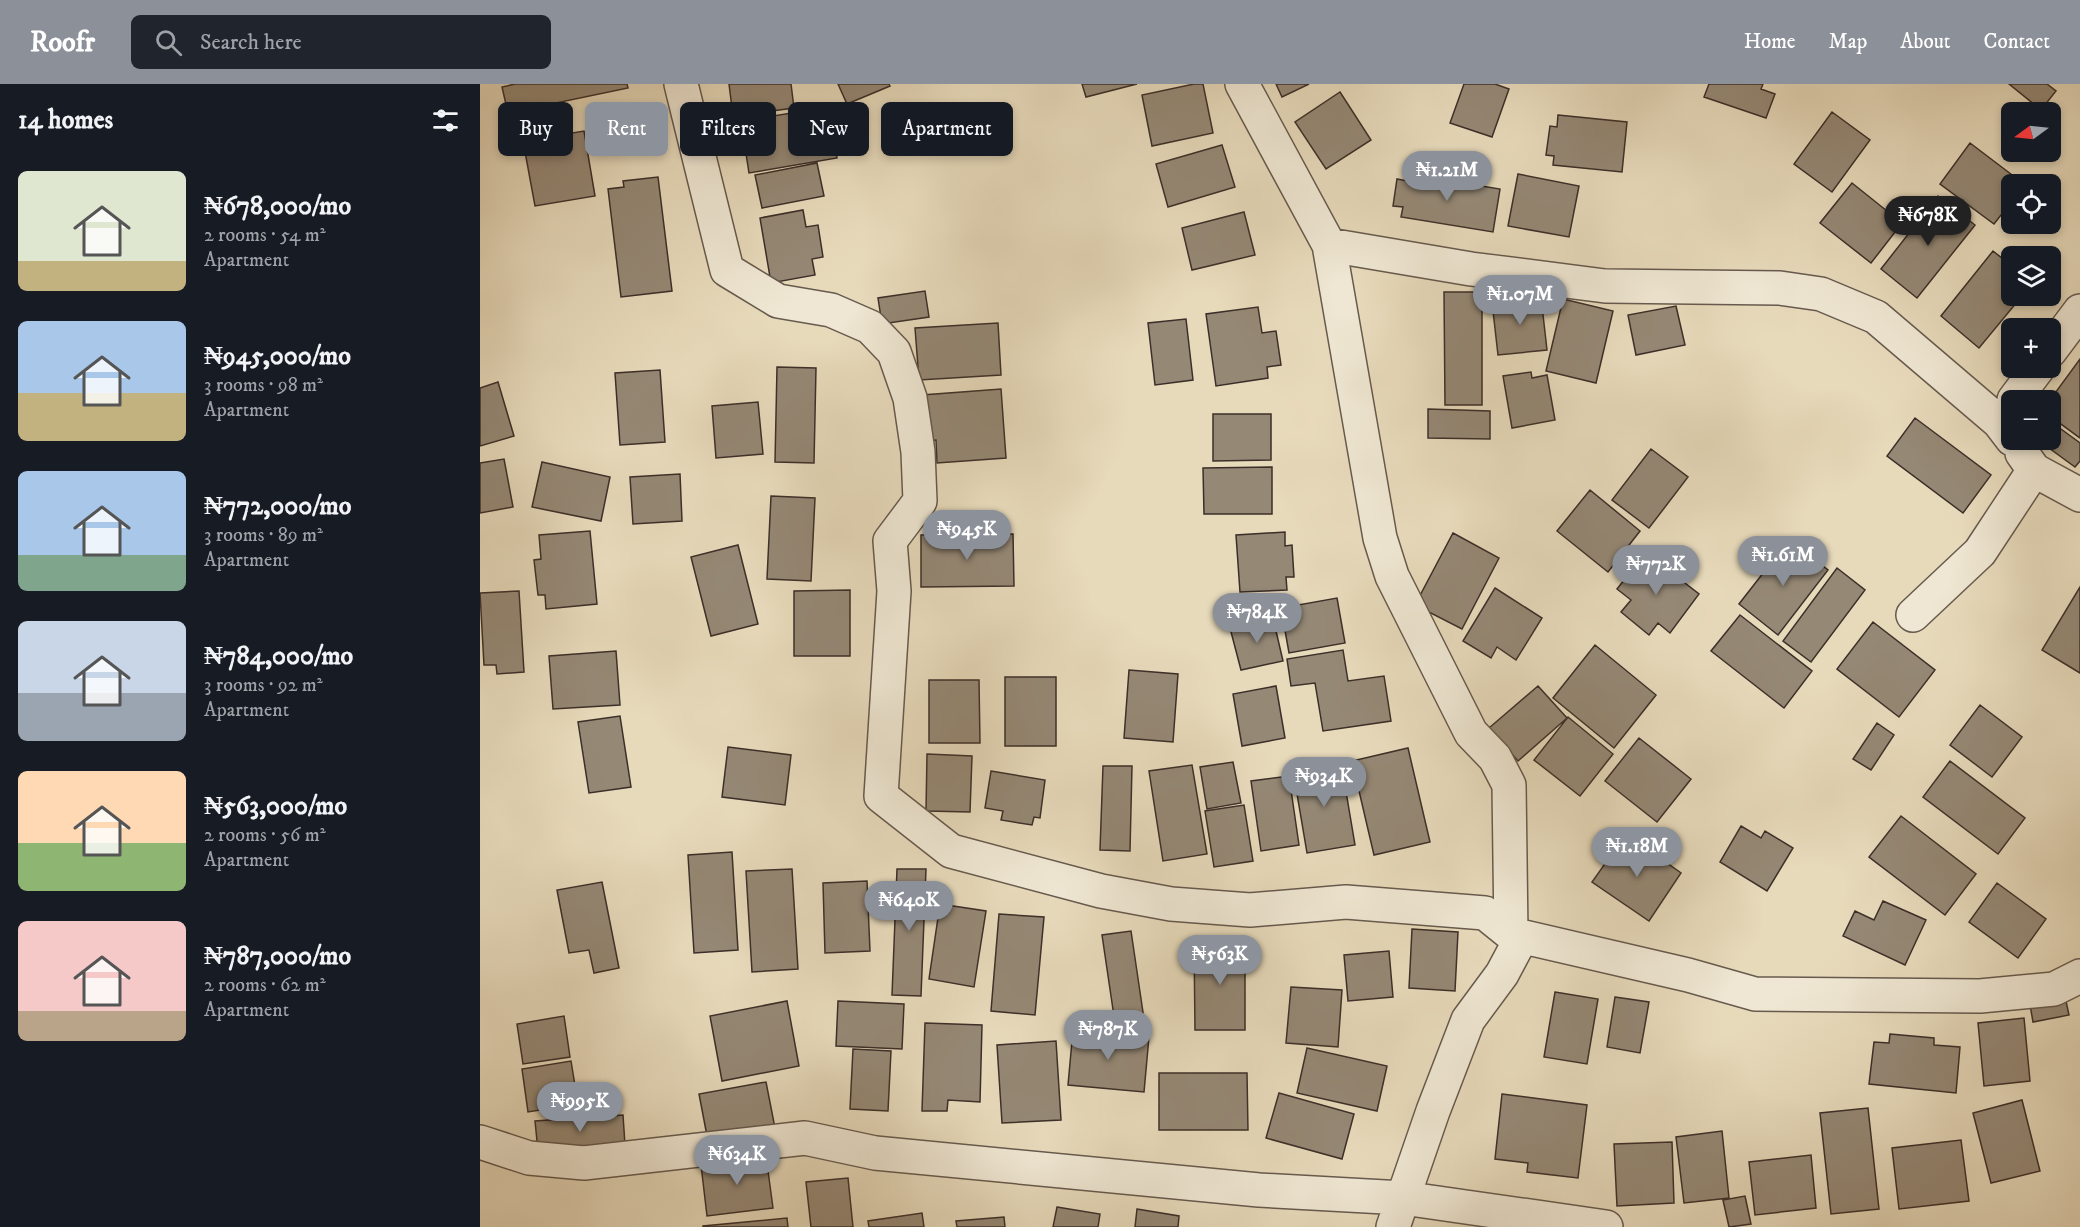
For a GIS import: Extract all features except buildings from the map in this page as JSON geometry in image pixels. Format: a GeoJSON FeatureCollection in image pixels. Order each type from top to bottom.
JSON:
{"type":"FeatureCollection","features":[{"type":"Feature","properties":{"kind":"street"},"geometry":{"type":"LineString","coordinates":[[681,84],[727,270],[778,301],[831,310],[870,327],[894,352],[910,398],[918,452],[920,501],[890,541],[894,591],[881,796],[951,851],[1101,891],[1171,904],[1250,910],[1346,902],[1485,913],[1511,934],[1518,944],[1502,975],[1468,1020],[1398,1213]]}},
{"type":"Feature","properties":{"kind":"street"},"geometry":{"type":"LineString","coordinates":[[1242,84],[1329,245],[1380,538],[1392,576],[1471,733],[1495,758],[1509,785],[1511,934]]}},
{"type":"Feature","properties":{"kind":"street"},"geometry":{"type":"LineString","coordinates":[[1329,245],[1471,269],[1605,286],[1780,288],[1821,294],[1876,317],[2001,414]]}},
{"type":"Feature","properties":{"kind":"street"},"geometry":{"type":"LineString","coordinates":[[2061,336],[2080,311]]}},
{"type":"Feature","properties":{"kind":"street"},"geometry":{"type":"LineString","coordinates":[[2024,450],[2034,471],[2080,495]]}},
{"type":"Feature","properties":{"kind":"street"},"geometry":{"type":"LineString","coordinates":[[1913,615],[1980,552],[2034,471]]}},
{"type":"Feature","properties":{"kind":"street"},"geometry":{"type":"LineString","coordinates":[[1511,934],[1688,975],[1755,994],[1980,996],[2054,989],[2080,976]]}},
{"type":"Feature","properties":{"kind":"street"},"geometry":{"type":"LineString","coordinates":[[480,1142],[530,1158],[584,1163],[804,1138],[887,1154],[1259,1190],[1398,1213],[1606,1227]]}}]}
